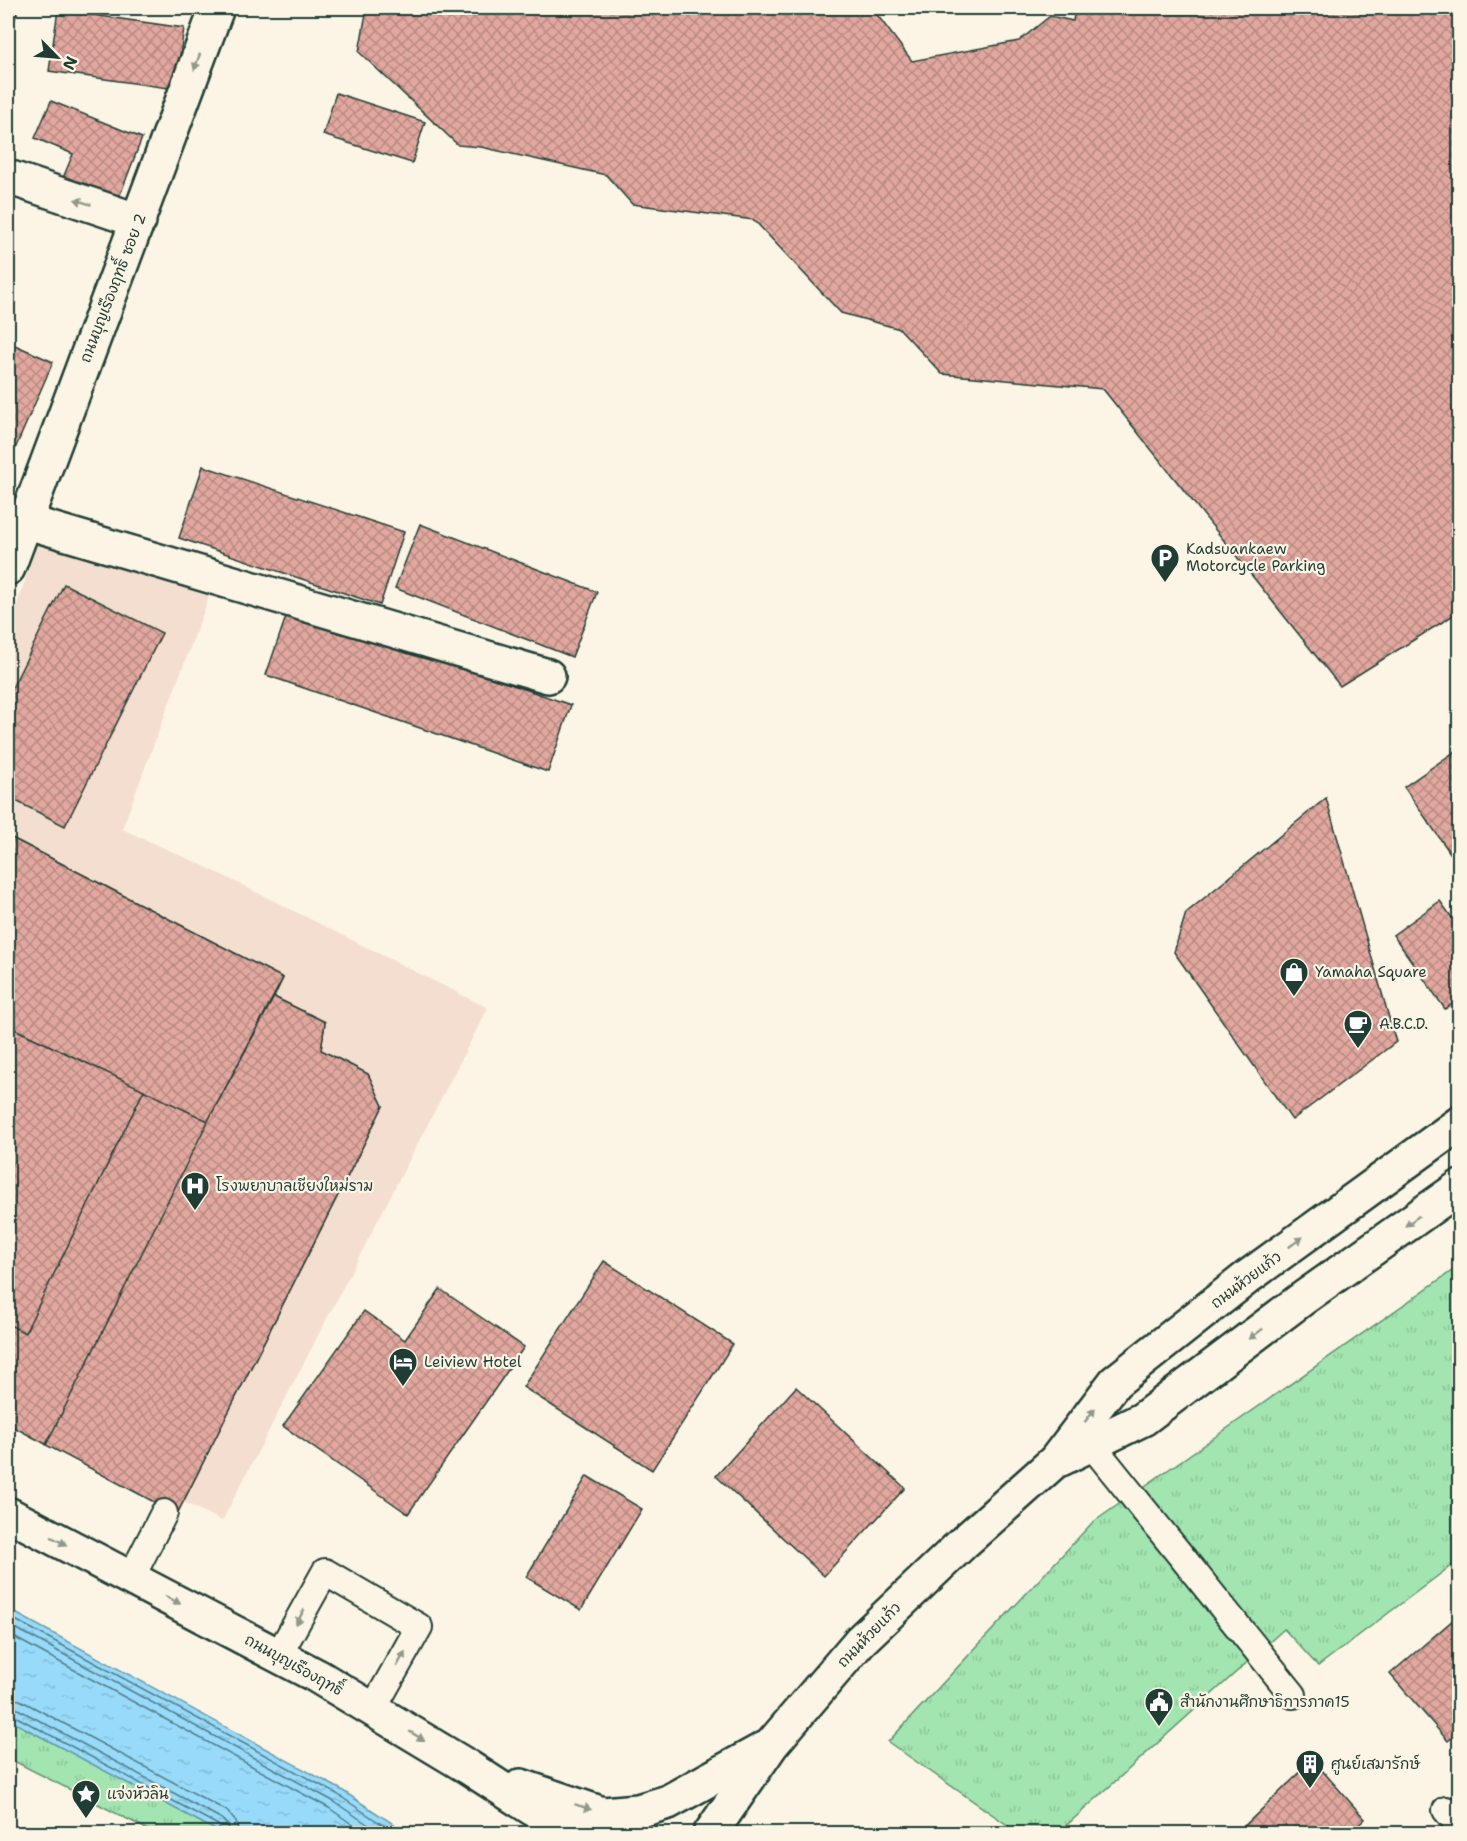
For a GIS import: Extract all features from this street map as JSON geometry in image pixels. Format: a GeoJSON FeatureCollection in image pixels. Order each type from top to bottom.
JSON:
{"type":"FeatureCollection","features":[{"type":"Feature","properties":{"kind":"main road","name":"ถนนบุญเรืองฤทธิ์ ซอย 2"},"geometry":{"type":"LineString","coordinates":[[8,568],[217,8]]}},
{"type":"Feature","properties":{"kind":"main road"},"geometry":{"type":"LineString","coordinates":[[8,177],[139,221]]}},
{"type":"Feature","properties":{"kind":"main road"},"geometry":{"type":"LineString","coordinates":[[24,521],[548,676]]}},
{"type":"Feature","properties":{"kind":"main road","name":"ถนนห้วยแก้ว"},"geometry":{"type":"LineString","coordinates":[[710,1833],[772,1744],[860,1641],[963,1543],[1055,1461],[1115,1382],[1249,1276],[1460,1123]]}},
{"type":"Feature","properties":{"kind":"main road","name":"ถนนห้วยแก้ว"},"geometry":{"type":"LineString","coordinates":[[1055,1461],[1143,1419],[1302,1299],[1460,1187]]}},
{"type":"Feature","properties":{"kind":"main road","name":"ถนนบุญเรืองฤทธิ์"},"geometry":{"type":"LineString","coordinates":[[8,1514],[279,1656],[373,1709],[572,1833]]}},
{"type":"Feature","properties":{"kind":"main road"},"geometry":{"type":"LineString","coordinates":[[468,1767],[603,1814],[638,1811],[668,1802],[772,1744]]}},
{"type":"Feature","properties":{"kind":"main road"},"geometry":{"type":"LineString","coordinates":[[468,1767],[528,1833]]}},
{"type":"Feature","properties":{"kind":"lane"},"geometry":{"type":"LineString","coordinates":[[1091,1444],[1293,1695]]}},
{"type":"Feature","properties":{"kind":"lane"},"geometry":{"type":"LineString","coordinates":[[131,1578],[164,1513]]}},
{"type":"Feature","properties":{"kind":"lane"},"geometry":{"type":"LineString","coordinates":[[279,1656],[325,1572],[419,1627],[373,1709]]}},
{"type":"Feature","properties":{"kind":"shaded area","name":"โรงพยาบาลเชียงใหม่ราม"},"geometry":{"type":"Polygon","coordinates":[[[38,542],[211,592],[122,829],[202,865],[488,1008],[222,1521],[8,1415],[8,631],[38,542]]]}},
{"type":"Feature","properties":{"kind":"green space"},"geometry":{"type":"Polygon","coordinates":[[[1459,1266],[1459,1560],[1318,1666],[1284,1629],[1058,1833],[1019,1833],[888,1742],[1092,1523],[1459,1266]]]}},
{"type":"Feature","properties":{"kind":"green space"},"geometry":{"type":"Polygon","coordinates":[[[8,1719],[221,1833],[152,1833],[8,1758],[8,1719]]]}},
{"type":"Feature","properties":{"kind":"water"},"geometry":{"type":"Polygon","coordinates":[[[8,1609],[340,1789],[407,1833],[221,1833],[8,1719],[8,1609]]]}},
{"type":"Feature","properties":{"kind":"building"},"geometry":{"type":"Polygon","coordinates":[[[8,8],[18,8],[8,42],[8,8]]]}},
{"type":"Feature","properties":{"kind":"building"},"geometry":{"type":"Polygon","coordinates":[[[367,8],[872,8],[912,61],[1019,41],[1050,16],[1073,21],[1075,8],[1460,8],[1460,611],[1340,686],[1103,389],[942,374],[900,329],[841,313],[754,220],[632,204],[606,175],[481,147],[458,145],[359,52],[367,8]]]}},
{"type":"Feature","properties":{"kind":"building"},"geometry":{"type":"Polygon","coordinates":[[[58,10],[184,28],[175,89],[49,71],[58,10]]]}},
{"type":"Feature","properties":{"kind":"building"},"geometry":{"type":"Polygon","coordinates":[[[336,93],[425,122],[412,163],[323,135],[336,93]]]}},
{"type":"Feature","properties":{"kind":"building"},"geometry":{"type":"Polygon","coordinates":[[[51,101],[142,138],[118,200],[63,178],[73,154],[35,138],[51,101]]]}},
{"type":"Feature","properties":{"kind":"building"},"geometry":{"type":"Polygon","coordinates":[[[8,342],[53,362],[8,465],[8,342]]]}},
{"type":"Feature","properties":{"kind":"building"},"geometry":{"type":"Polygon","coordinates":[[[203,466],[404,532],[380,605],[179,538],[203,466]]]}},
{"type":"Feature","properties":{"kind":"building"},"geometry":{"type":"Polygon","coordinates":[[[420,524],[597,592],[572,657],[395,588],[420,524]]]}},
{"type":"Feature","properties":{"kind":"building"},"geometry":{"type":"Polygon","coordinates":[[[64,584],[162,633],[65,826],[8,797],[8,696],[64,584]]]}},
{"type":"Feature","properties":{"kind":"building"},"geometry":{"type":"Polygon","coordinates":[[[289,608],[571,705],[548,772],[266,675],[289,608]]]}},
{"type":"Feature","properties":{"kind":"building"},"geometry":{"type":"Polygon","coordinates":[[[1460,748],[1460,857],[1455,860],[1404,787],[1460,748]]]}},
{"type":"Feature","properties":{"kind":"building","name":"Yamaha Square"},"geometry":{"type":"Polygon","coordinates":[[[1326,798],[1396,1042],[1292,1120],[1174,952],[1186,913],[1326,798]]]}},
{"type":"Feature","properties":{"kind":"building","name":"โรงพยาบาลเชียงใหม่ราม"},"geometry":{"type":"Polygon","coordinates":[[[8,836],[283,978],[274,997],[325,1022],[321,1050],[368,1074],[383,1106],[177,1514],[8,1424],[8,836]]]}},
{"type":"Feature","properties":{"kind":"building"},"geometry":{"type":"Polygon","coordinates":[[[8,836],[283,978],[208,1121],[8,1026],[8,836]]]}},
{"type":"Feature","properties":{"kind":"building"},"geometry":{"type":"Polygon","coordinates":[[[1440,901],[1460,929],[1460,999],[1445,1009],[1393,935],[1440,901]]]}},
{"type":"Feature","properties":{"kind":"building"},"geometry":{"type":"Polygon","coordinates":[[[274,997],[325,1022],[321,1050],[368,1074],[383,1106],[177,1514],[46,1445],[208,1121],[274,997]]]}},
{"type":"Feature","properties":{"kind":"building"},"geometry":{"type":"Polygon","coordinates":[[[8,1026],[144,1090],[25,1333],[8,1324],[8,1026]]]}},
{"type":"Feature","properties":{"kind":"building"},"geometry":{"type":"Polygon","coordinates":[[[604,1261],[733,1344],[652,1470],[523,1387],[604,1261]]]}},
{"type":"Feature","properties":{"kind":"building","name":"Leiview Hotel"},"geometry":{"type":"Polygon","coordinates":[[[440,1289],[524,1347],[408,1514],[283,1426],[364,1311],[405,1340],[440,1289]]]}},
{"type":"Feature","properties":{"kind":"building"},"geometry":{"type":"Polygon","coordinates":[[[796,1387],[905,1488],[824,1576],[716,1476],[796,1387]]]}},
{"type":"Feature","properties":{"kind":"building"},"geometry":{"type":"Polygon","coordinates":[[[587,1476],[642,1509],[581,1610],[526,1577],[587,1476]]]}},
{"type":"Feature","properties":{"kind":"building"},"geometry":{"type":"Polygon","coordinates":[[[1460,1614],[1460,1731],[1448,1741],[1390,1674],[1460,1614]]]}},
{"type":"Feature","properties":{"kind":"building","name":"ศูนย์เสมารักษ์"},"geometry":{"type":"Polygon","coordinates":[[[1313,1760],[1365,1819],[1349,1834],[1236,1834],[1313,1760]]]}},
{"type":"Feature","properties":{"kind":"place","name":"Kadsuankaew Motorcycle Parking"},"geometry":{"type":"Point","coordinates":[1165,584]}},
{"type":"Feature","properties":{"kind":"place","name":"Yamaha Square"},"geometry":{"type":"Point","coordinates":[1294,998]}},
{"type":"Feature","properties":{"kind":"place","name":"A.B.C.D."},"geometry":{"type":"Point","coordinates":[1358,1050]}},
{"type":"Feature","properties":{"kind":"place","name":"โรงพยาบาลเชียงใหม่ราม"},"geometry":{"type":"Point","coordinates":[195,1212]}},
{"type":"Feature","properties":{"kind":"place","name":"Leiview Hotel"},"geometry":{"type":"Point","coordinates":[403,1388]}},
{"type":"Feature","properties":{"kind":"place","name":"สำนักงานศึกษาธิการภาค15"},"geometry":{"type":"Point","coordinates":[1159,1728]}},
{"type":"Feature","properties":{"kind":"place","name":"ศูนย์เสมารักษ์"},"geometry":{"type":"Point","coordinates":[1310,1790]}},
{"type":"Feature","properties":{"kind":"place","name":"แจ่งหัวลิน"},"geometry":{"type":"Point","coordinates":[86,1820]}}]}
